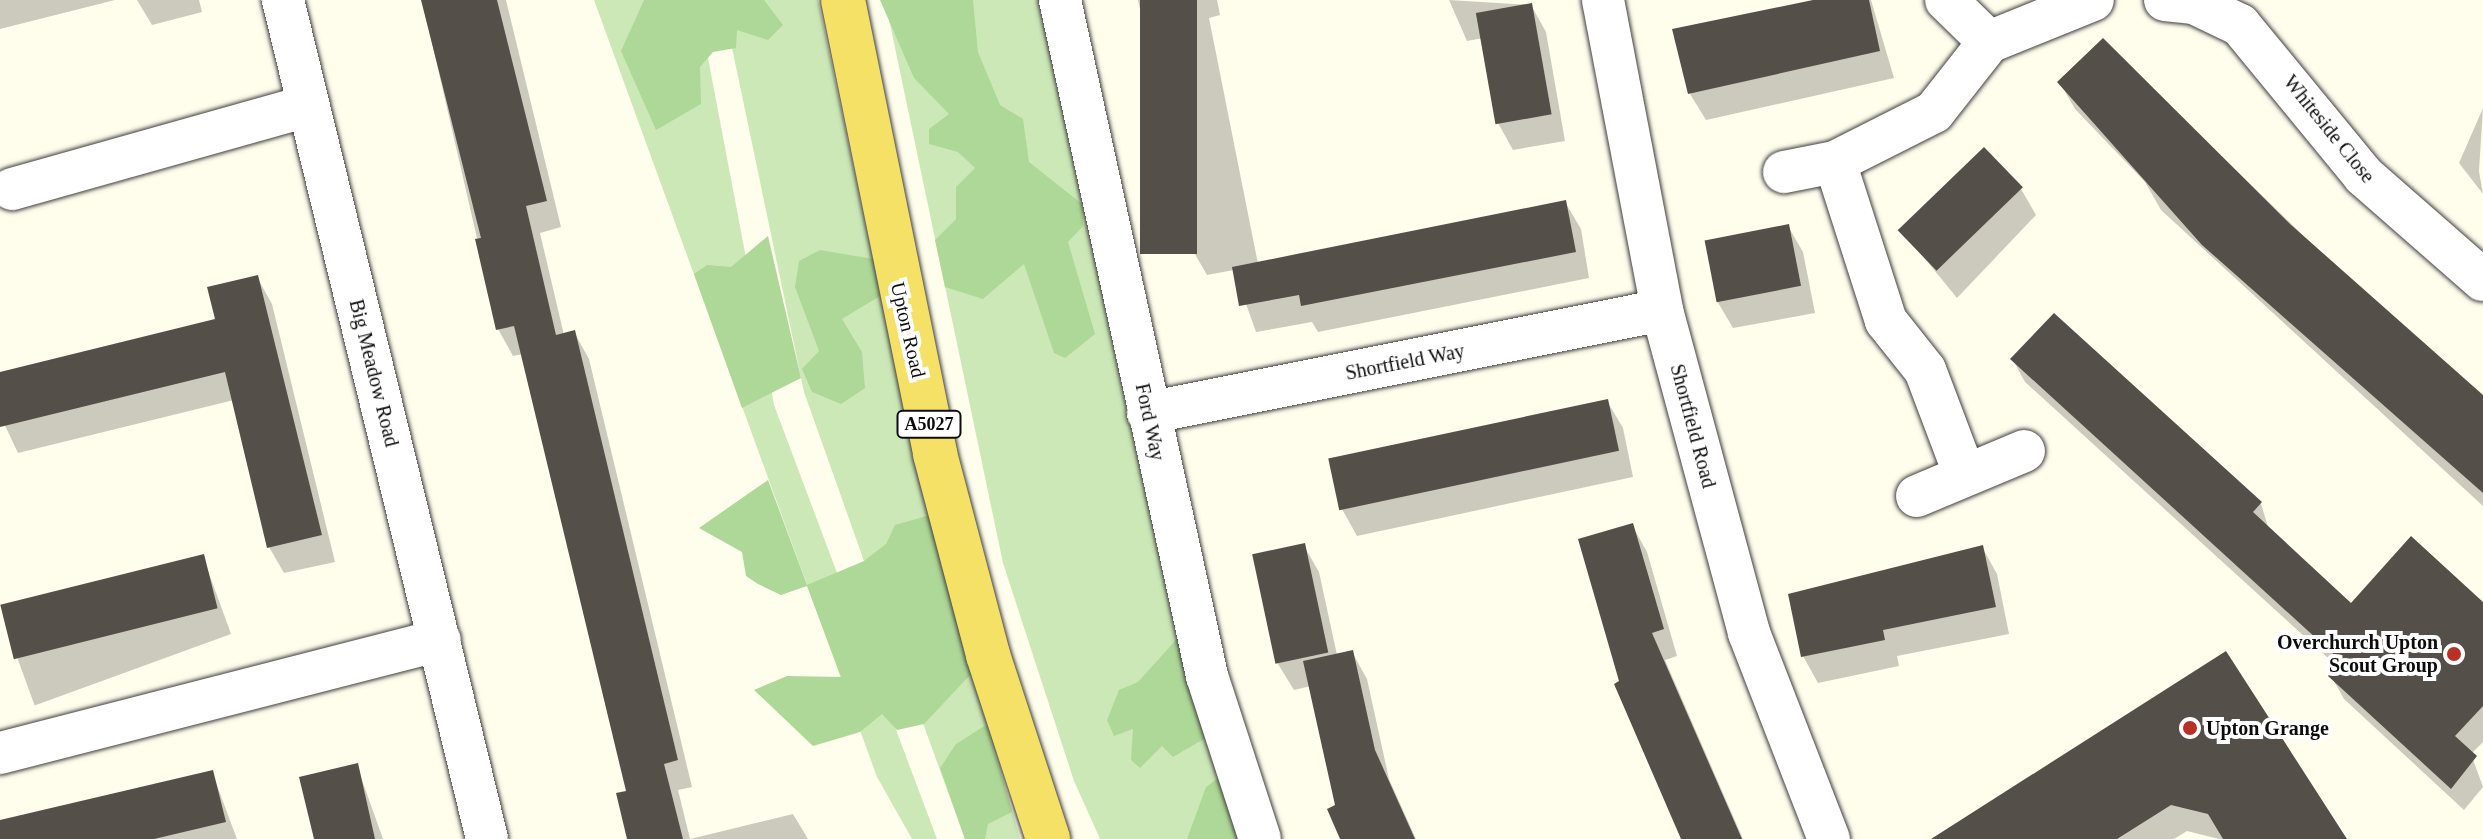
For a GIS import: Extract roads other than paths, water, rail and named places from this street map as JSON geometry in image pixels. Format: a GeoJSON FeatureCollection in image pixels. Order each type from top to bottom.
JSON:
{"type":"FeatureCollection","features":[{"type":"Feature","properties":{"kind":"main road","name":"Upton Road"},"geometry":{"type":"LineString","coordinates":[[843,0],[935,454],[988,655],[1048,839]]}},
{"type":"Feature","properties":{"kind":"street","name":"Big Meadow Road"},"geometry":{"type":"LineString","coordinates":[[283,0],[487,839]]}},
{"type":"Feature","properties":{"kind":"street","name":"Ford Way"},"geometry":{"type":"LineString","coordinates":[[1060,0],[1207,676],[1260,839]]}},
{"type":"Feature","properties":{"kind":"street","name":"Shortfield Road"},"geometry":{"type":"LineString","coordinates":[[1603,0],[1662,310],[1749,633],[1829,839]]}},
{"type":"Feature","properties":{"kind":"street"},"geometry":{"type":"LineString","coordinates":[[1946,0],[1989,42]]}},
{"type":"Feature","properties":{"kind":"street"},"geometry":{"type":"LineString","coordinates":[[1784,172],[1835,162],[1934,112],[1989,42],[2093,0]]}},
{"type":"Feature","properties":{"kind":"street","name":"Whiteside Close"},"geometry":{"type":"LineString","coordinates":[[2165,0],[2194,3],[2240,25],[2364,176],[2483,280]]}},
{"type":"Feature","properties":{"kind":"street"},"geometry":{"type":"LineString","coordinates":[[12,189],[308,106]]}},
{"type":"Feature","properties":{"kind":"street"},"geometry":{"type":"LineString","coordinates":[[1835,162],[1886,321],[1925,370],[1964,473]]}},
{"type":"Feature","properties":{"kind":"street","name":"Shortfield Way"},"geometry":{"type":"LineString","coordinates":[[1148,413],[1662,310]]}},
{"type":"Feature","properties":{"kind":"street"},"geometry":{"type":"LineString","coordinates":[[1917,496],[1964,473],[2024,451]]}},
{"type":"Feature","properties":{"kind":"street"},"geometry":{"type":"LineString","coordinates":[[0,753],[440,640]]}},
{"type":"Feature","properties":{"kind":"place","name":"Overchurch Upton Scout Group"},"geometry":{"type":"Point","coordinates":[2454,654]}},
{"type":"Feature","properties":{"kind":"place","name":"Upton Grange"},"geometry":{"type":"Point","coordinates":[2190,728]}}]}
